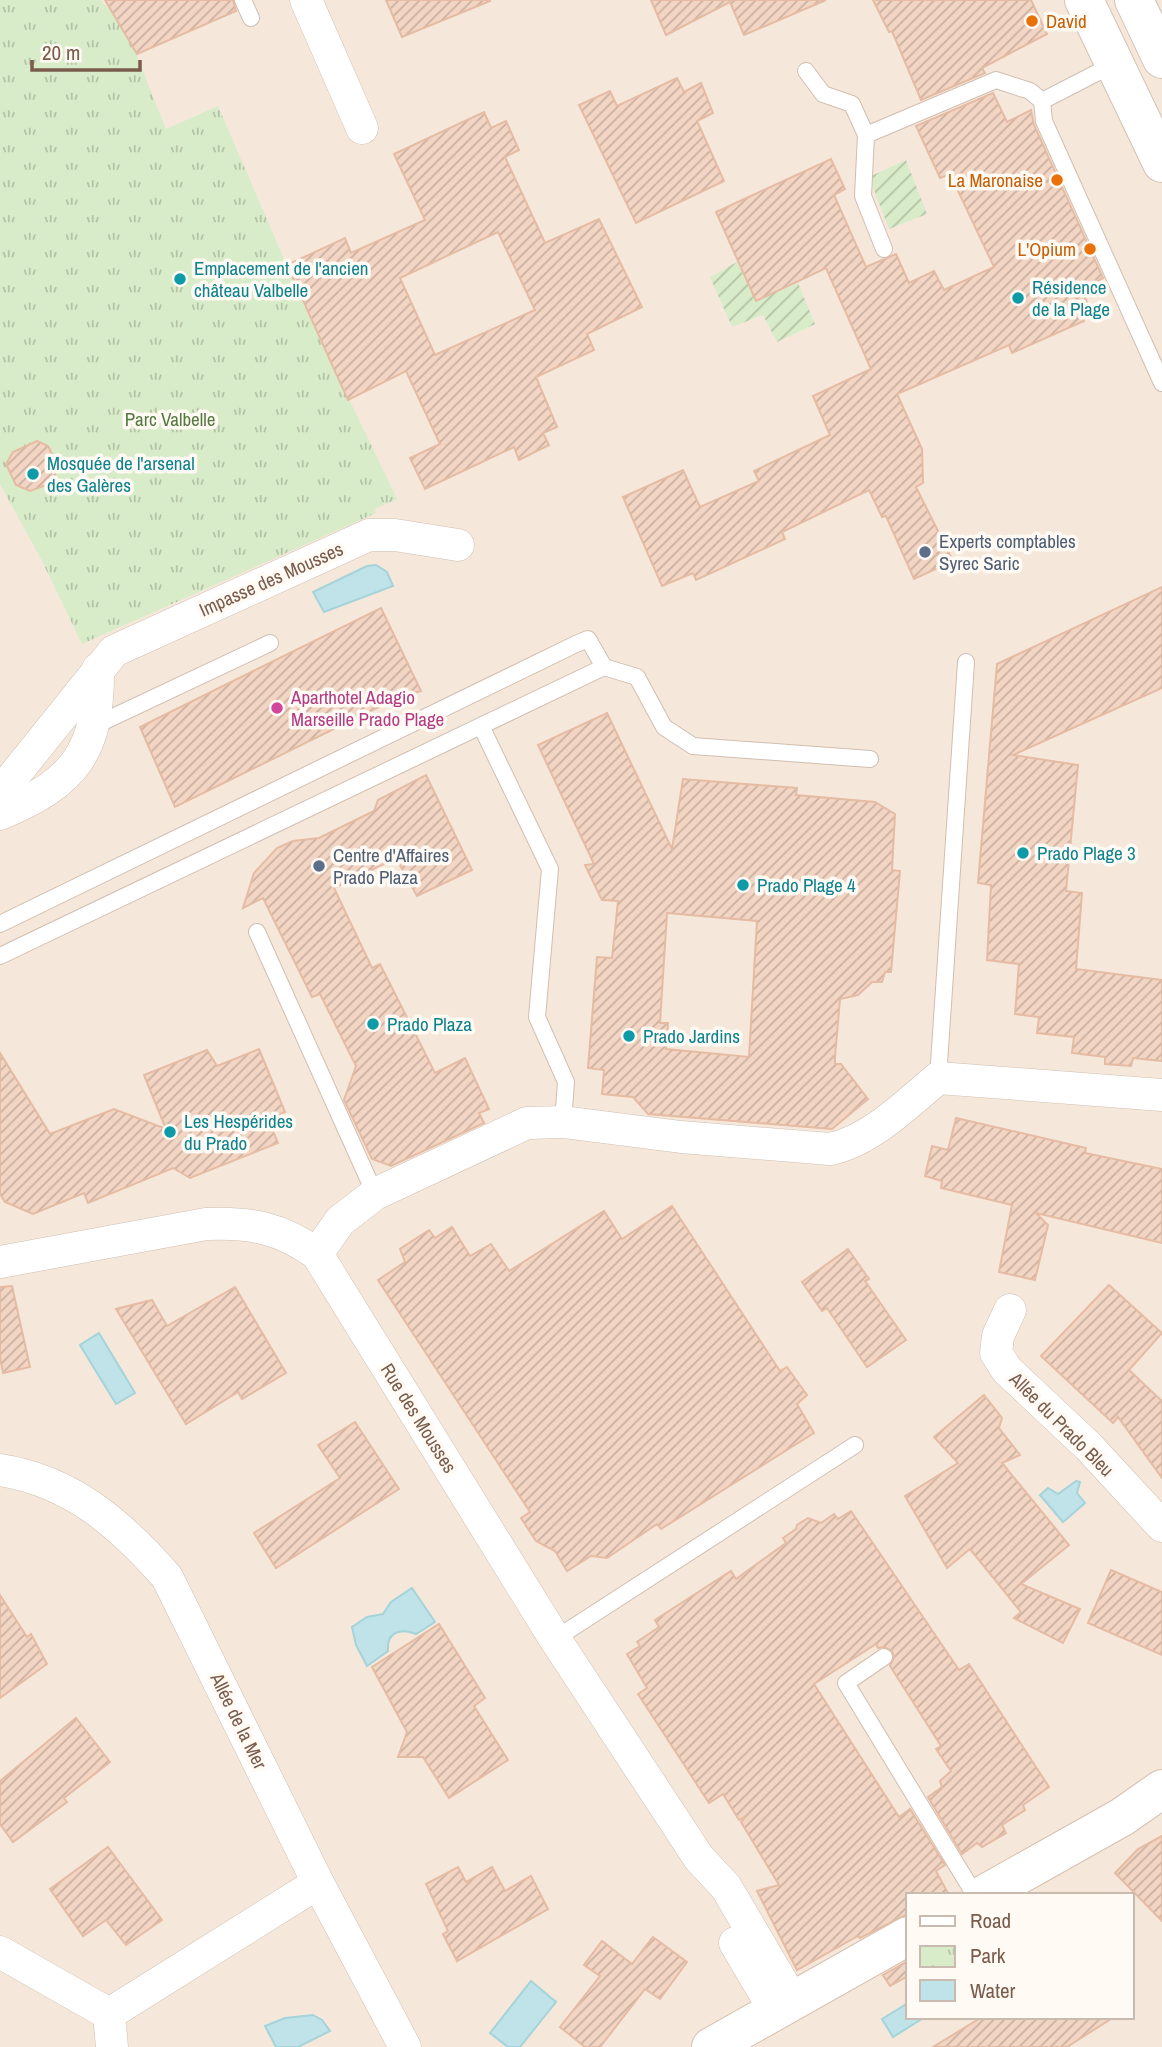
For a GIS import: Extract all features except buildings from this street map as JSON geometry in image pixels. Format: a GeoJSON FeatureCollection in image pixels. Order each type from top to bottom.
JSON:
{"type":"FeatureCollection","features":[{"type":"Feature","properties":{"kind":"street"},"geometry":{"type":"LineString","coordinates":[[306,0],[362,128]]}},
{"type":"Feature","properties":{"kind":"street"},"geometry":{"type":"LineString","coordinates":[[1084,0],[1162,163]]}},
{"type":"Feature","properties":{"kind":"street"},"geometry":{"type":"LineString","coordinates":[[1134,0],[1162,59]]}},
{"type":"Feature","properties":{"kind":"street","name":"Impasse des Mousses"},"geometry":{"type":"LineString","coordinates":[[0,793],[114,651],[369,535],[396,535],[458,545]]}},
{"type":"Feature","properties":{"kind":"street"},"geometry":{"type":"LineString","coordinates":[[0,814],[51,788],[78,762],[90,742],[94,726],[98,669]]}},
{"type":"Feature","properties":{"kind":"street"},"geometry":{"type":"LineString","coordinates":[[45,739],[78,762]]}},
{"type":"Feature","properties":{"kind":"street"},"geometry":{"type":"LineString","coordinates":[[317,1254],[340,1221],[375,1194],[527,1123],[563,1122],[681,1137],[830,1149],[845,1146],[867,1133],[938,1079],[986,1080],[1162,1095]]}},
{"type":"Feature","properties":{"kind":"street","name":"Rue des Mousses"},"geometry":{"type":"LineString","coordinates":[[0,1262],[206,1224],[236,1222],[293,1236],[317,1254],[555,1639],[699,1858],[726,1887],[784,2006]]}},
{"type":"Feature","properties":{"kind":"street","name":"Allée du Prado Bleu"},"geometry":{"type":"LineString","coordinates":[[1010,1310],[998,1336],[996,1353],[1007,1370],[1088,1446],[1162,1526]]}},
{"type":"Feature","properties":{"kind":"street","name":"Allée de la Mer"},"geometry":{"type":"LineString","coordinates":[[0,1469],[22,1473],[76,1494],[129,1534],[167,1577],[318,1883],[405,2047]]}},
{"type":"Feature","properties":{"kind":"street"},"geometry":{"type":"LineString","coordinates":[[986,1893],[1122,1817],[1162,1789]]}},
{"type":"Feature","properties":{"kind":"street"},"geometry":{"type":"LineString","coordinates":[[109,2014],[318,1883]]}},
{"type":"Feature","properties":{"kind":"street"},"geometry":{"type":"LineString","coordinates":[[711,2047],[906,1937]]}},
{"type":"Feature","properties":{"kind":"street"},"geometry":{"type":"LineString","coordinates":[[0,1952],[109,2014]]}},
{"type":"Feature","properties":{"kind":"street"},"geometry":{"type":"LineString","coordinates":[[109,2014],[112,2047]]}},
{"type":"Feature","properties":{"kind":"lane"},"geometry":{"type":"LineString","coordinates":[[243,0],[251,18]]}},
{"type":"Feature","properties":{"kind":"lane"},"geometry":{"type":"LineString","coordinates":[[1042,101],[1114,64]]}},
{"type":"Feature","properties":{"kind":"lane"},"geometry":{"type":"LineString","coordinates":[[806,71],[822,94],[852,103],[866,135],[863,196],[884,249]]}},
{"type":"Feature","properties":{"kind":"lane"},"geometry":{"type":"LineString","coordinates":[[866,135],[996,80],[1030,91],[1042,101],[1044,121],[1162,383]]}},
{"type":"Feature","properties":{"kind":"lane"},"geometry":{"type":"LineString","coordinates":[[0,924],[576,644],[588,639],[604,667]]}},
{"type":"Feature","properties":{"kind":"lane"},"geometry":{"type":"LineString","coordinates":[[94,726],[270,643]]}},
{"type":"Feature","properties":{"kind":"lane"},"geometry":{"type":"LineString","coordinates":[[938,1079],[966,662]]}},
{"type":"Feature","properties":{"kind":"lane"},"geometry":{"type":"LineString","coordinates":[[0,956],[604,667],[637,677],[664,727],[693,746],[870,759]]}},
{"type":"Feature","properties":{"kind":"lane"},"geometry":{"type":"LineString","coordinates":[[481,726],[550,869],[537,1017],[566,1082],[563,1122]]}},
{"type":"Feature","properties":{"kind":"lane"},"geometry":{"type":"LineString","coordinates":[[257,932],[375,1194]]}},
{"type":"Feature","properties":{"kind":"lane"},"geometry":{"type":"LineString","coordinates":[[555,1639],[855,1445]]}},
{"type":"Feature","properties":{"kind":"lane"},"geometry":{"type":"LineString","coordinates":[[884,1657],[846,1683],[974,1893]]}},
{"type":"Feature","properties":{"kind":"shaded area"},"geometry":{"type":"Polygon","coordinates":[[[0,0],[1162,0],[1162,2047],[0,2047],[0,0]]]}},
{"type":"Feature","properties":{"kind":"green space","name":"Parc Valbelle"},"geometry":{"type":"Polygon","coordinates":[[[0,0],[100,0],[113,13],[135,51],[166,129],[218,106],[303,303],[397,499],[375,509],[376,513],[82,644],[41,559],[0,484],[0,0]]]}},
{"type":"Feature","properties":{"kind":"green space"},"geometry":{"type":"Polygon","coordinates":[[[906,160],[927,214],[889,229],[869,177],[906,160]]]}},
{"type":"Feature","properties":{"kind":"green space"},"geometry":{"type":"Polygon","coordinates":[[[737,262],[756,301],[798,283],[815,324],[777,342],[763,315],[732,327],[710,277],[737,262]]]}},
{"type":"Feature","properties":{"kind":"water"},"geometry":{"type":"Polygon","coordinates":[[[376,565],[387,572],[393,586],[324,612],[313,592],[367,566],[376,565]]]}},
{"type":"Feature","properties":{"kind":"water"},"geometry":{"type":"Polygon","coordinates":[[[99,1333],[135,1393],[116,1404],[80,1345],[99,1333]]]}},
{"type":"Feature","properties":{"kind":"water"},"geometry":{"type":"Polygon","coordinates":[[[1076,1481],[1080,1482],[1077,1493],[1085,1503],[1063,1522],[1040,1495],[1048,1488],[1058,1494],[1076,1481]]]}},
{"type":"Feature","properties":{"kind":"water"},"geometry":{"type":"Polygon","coordinates":[[[412,1588],[435,1622],[416,1634],[400,1631],[392,1635],[388,1651],[367,1666],[356,1645],[352,1627],[367,1617],[383,1614],[391,1602],[412,1588]]]}},
{"type":"Feature","properties":{"kind":"water"},"geometry":{"type":"Polygon","coordinates":[[[531,1981],[556,2002],[520,2047],[508,2047],[490,2033],[531,1981]]]}},
{"type":"Feature","properties":{"kind":"water"},"geometry":{"type":"Polygon","coordinates":[[[906,2004],[906,2019],[922,2019],[893,2037],[882,2019],[906,2004]]]}},
{"type":"Feature","properties":{"kind":"water"},"geometry":{"type":"Polygon","coordinates":[[[313,2015],[322,2020],[330,2031],[298,2047],[276,2047],[265,2026],[285,2018],[313,2015]]]}},
{"type":"Feature","properties":{"kind":"place","name":"David"},"geometry":{"type":"Point","coordinates":[1032,21]}},
{"type":"Feature","properties":{"kind":"place","name":"La Maronaise"},"geometry":{"type":"Point","coordinates":[1057,180]}},
{"type":"Feature","properties":{"kind":"place","name":"L'Opium"},"geometry":{"type":"Point","coordinates":[1090,249]}},
{"type":"Feature","properties":{"kind":"place","name":"Emplacement de l'ancien château Valbelle"},"geometry":{"type":"Point","coordinates":[180,279]}},
{"type":"Feature","properties":{"kind":"place","name":"Résidence de la Plage"},"geometry":{"type":"Point","coordinates":[1018,298]}},
{"type":"Feature","properties":{"kind":"place","name":"Mosquée de l'arsenal des Galères"},"geometry":{"type":"Point","coordinates":[33,474]}},
{"type":"Feature","properties":{"kind":"place","name":"Experts comptables Syrec Saric"},"geometry":{"type":"Point","coordinates":[925,552]}},
{"type":"Feature","properties":{"kind":"place","name":"Aparthotel Adagio Marseille Prado Plage"},"geometry":{"type":"Point","coordinates":[277,708]}},
{"type":"Feature","properties":{"kind":"place","name":"Prado Plage 3"},"geometry":{"type":"Point","coordinates":[1023,853]}},
{"type":"Feature","properties":{"kind":"place","name":"Centre d'Affaires Prado Plaza"},"geometry":{"type":"Point","coordinates":[319,866]}},
{"type":"Feature","properties":{"kind":"place","name":"Prado Plage 4"},"geometry":{"type":"Point","coordinates":[743,885]}},
{"type":"Feature","properties":{"kind":"place","name":"Prado Plaza"},"geometry":{"type":"Point","coordinates":[373,1024]}},
{"type":"Feature","properties":{"kind":"place","name":"Prado Jardins"},"geometry":{"type":"Point","coordinates":[629,1036]}},
{"type":"Feature","properties":{"kind":"place","name":"Les Hespérides du Prado"},"geometry":{"type":"Point","coordinates":[170,1132]}}]}
